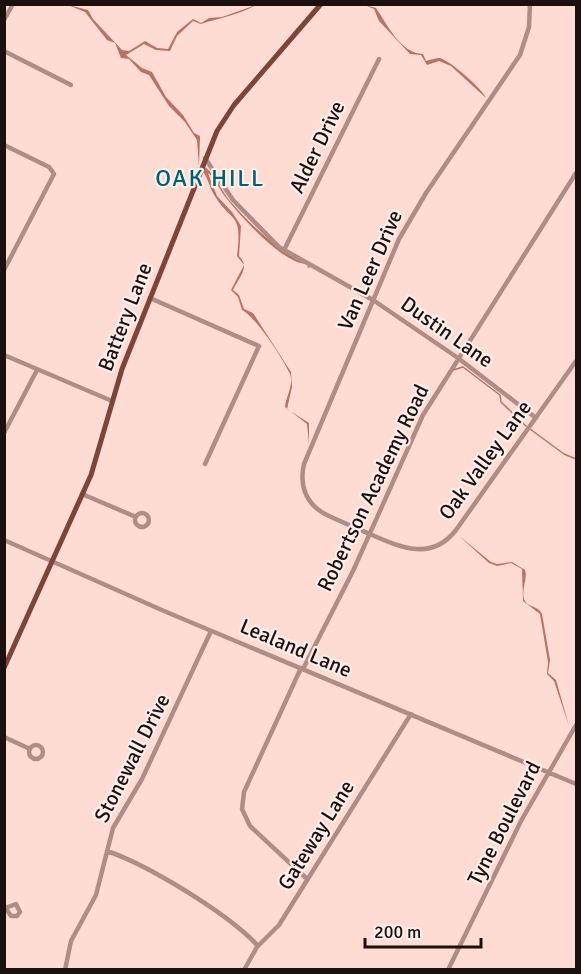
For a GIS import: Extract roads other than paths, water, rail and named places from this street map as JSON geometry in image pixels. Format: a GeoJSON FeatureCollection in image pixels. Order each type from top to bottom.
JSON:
{"type":"FeatureCollection","features":[{"type":"Feature","properties":{"kind":"main road","name":"Battery Lane"},"geometry":{"type":"LineString","coordinates":[[4,668],[100,451],[112,400],[205,158],[226,116],[321,4]]}},
{"type":"Feature","properties":{"kind":"street"},"geometry":{"type":"LineString","coordinates":[[4,20],[13,4]]}},
{"type":"Feature","properties":{"kind":"street","name":"Van Leer Drive"},"geometry":{"type":"LineString","coordinates":[[370,534],[317,509],[306,495],[302,476],[373,300],[417,207],[520,55],[529,27],[530,4]]}},
{"type":"Feature","properties":{"kind":"street"},"geometry":{"type":"LineString","coordinates":[[4,51],[72,85]]}},
{"type":"Feature","properties":{"kind":"street","name":"Alder Drive"},"geometry":{"type":"LineString","coordinates":[[284,250],[379,59]]}},
{"type":"Feature","properties":{"kind":"street"},"geometry":{"type":"LineString","coordinates":[[4,145],[49,167],[54,174],[4,270]]}},
{"type":"Feature","properties":{"kind":"street","name":"Dustin Lane"},"geometry":{"type":"LineString","coordinates":[[205,158],[233,200],[284,250],[373,300],[458,358],[536,418]]}},
{"type":"Feature","properties":{"kind":"street","name":"Robertson Academy Road"},"geometry":{"type":"LineString","coordinates":[[306,878],[250,826],[245,818],[242,804],[251,775],[370,534],[417,425],[576,172]]}},
{"type":"Feature","properties":{"kind":"street"},"geometry":{"type":"LineString","coordinates":[[150,298],[259,346],[205,464]]}},
{"type":"Feature","properties":{"kind":"street"},"geometry":{"type":"LineString","coordinates":[[4,355],[112,400]]}},
{"type":"Feature","properties":{"kind":"street","name":"Oak Valley Lane"},"geometry":{"type":"LineString","coordinates":[[370,534],[411,550],[426,550],[441,544],[456,530],[576,361]]}},
{"type":"Feature","properties":{"kind":"street"},"geometry":{"type":"LineString","coordinates":[[4,433],[37,370]]}},
{"type":"Feature","properties":{"kind":"street"},"geometry":{"type":"LineString","coordinates":[[82,494],[136,517]]}},
{"type":"Feature","properties":{"kind":"street","name":"Lealand Lane"},"geometry":{"type":"LineString","coordinates":[[4,540],[576,784]]}},
{"type":"Feature","properties":{"kind":"street","name":"Stonewall Drive"},"geometry":{"type":"LineString","coordinates":[[65,969],[71,941],[96,895],[116,824],[142,779],[212,630]]}},
{"type":"Feature","properties":{"kind":"street","name":"Gateway Lane"},"geometry":{"type":"LineString","coordinates":[[244,969],[258,946],[277,927],[411,714]]}},
{"type":"Feature","properties":{"kind":"street","name":"Tyne Boulevard"},"geometry":{"type":"LineString","coordinates":[[448,969],[548,772],[576,725]]}},
{"type":"Feature","properties":{"kind":"street"},"geometry":{"type":"LineString","coordinates":[[4,737],[30,749]]}},
{"type":"Feature","properties":{"kind":"street"},"geometry":{"type":"LineString","coordinates":[[107,851],[189,895],[240,928],[258,946]]}},
{"type":"Feature","properties":{"kind":"waterway"},"geometry":{"type":"LineString","coordinates":[[453,370],[463,367],[500,395],[501,402],[526,426]]}},
{"type":"Feature","properties":{"kind":"waterway"},"geometry":{"type":"LineString","coordinates":[[530,429],[564,454],[576,459]]}},
{"type":"Feature","properties":{"kind":"district","name":"OAK HILL"},"geometry":{"type":"Point","coordinates":[210,178]}}]}
